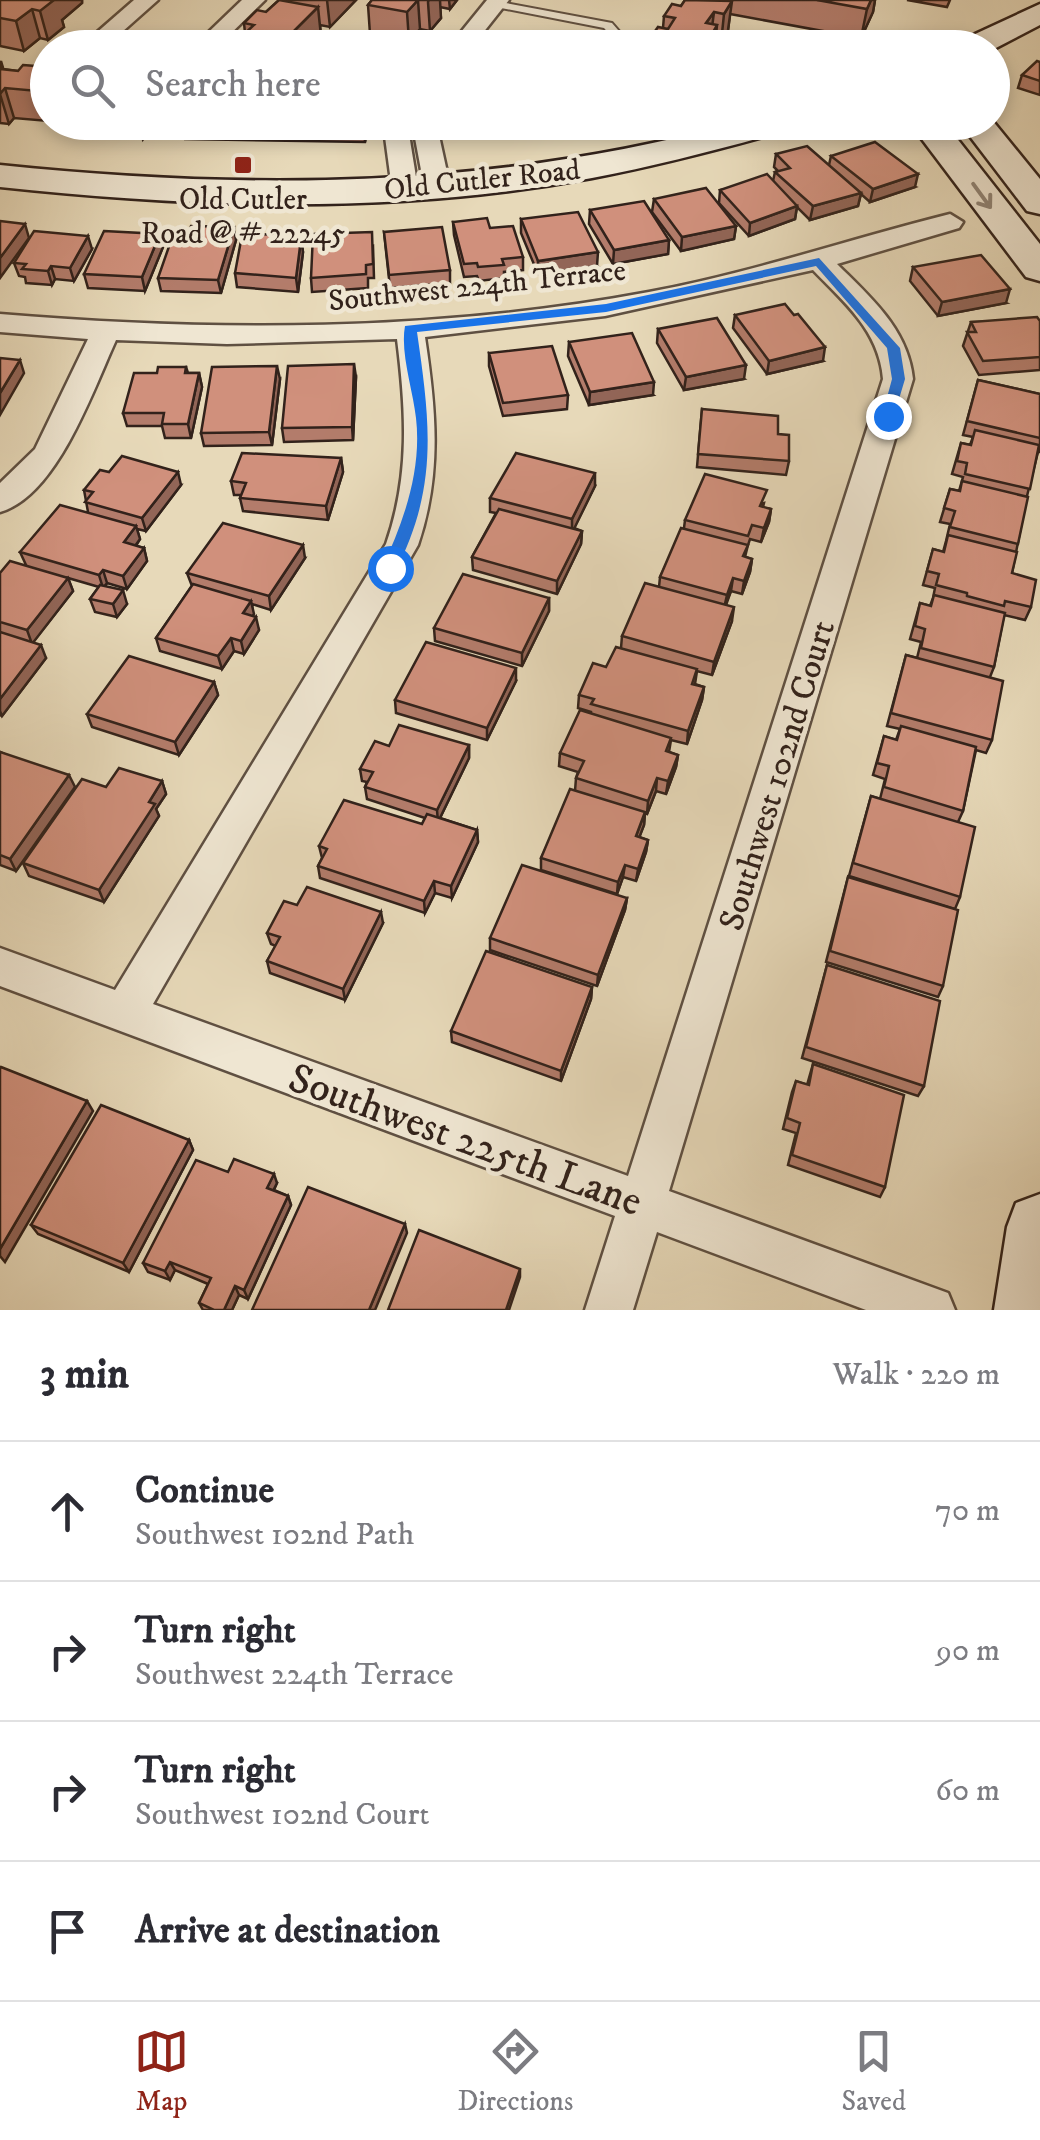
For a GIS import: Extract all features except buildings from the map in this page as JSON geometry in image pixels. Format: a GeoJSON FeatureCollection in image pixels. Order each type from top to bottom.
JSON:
{"type":"FeatureCollection","features":[{"type":"Feature","properties":{"kind":"street"},"geometry":{"type":"LineString","coordinates":[[112,30],[148,0]]}},
{"type":"Feature","properties":{"kind":"street"},"geometry":{"type":"LineString","coordinates":[[223,30],[254,0]]}},
{"type":"Feature","properties":{"kind":"street"},"geometry":{"type":"LineString","coordinates":[[476,30],[496,2]]}},
{"type":"Feature","properties":{"kind":"street"},"geometry":{"type":"LineString","coordinates":[[1006,30],[1040,13]]}},
{"type":"Feature","properties":{"kind":"street"},"geometry":{"type":"LineString","coordinates":[[402,140],[421,188]]}},
{"type":"Feature","properties":{"kind":"street"},"geometry":{"type":"LineString","coordinates":[[421,188],[423,140]]}},
{"type":"Feature","properties":{"kind":"street","name":"Old Cutler Road"},"geometry":{"type":"LineString","coordinates":[[0,176],[212,194],[421,188],[540,175],[652,156],[712,140]]}},
{"type":"Feature","properties":{"kind":"street"},"geometry":{"type":"LineString","coordinates":[[940,140],[1040,270]]}},
{"type":"Feature","properties":{"kind":"street"},"geometry":{"type":"LineString","coordinates":[[990,140],[1040,203]]}},
{"type":"Feature","properties":{"kind":"street","name":"Southwest 224th Terrace"},"geometry":{"type":"LineString","coordinates":[[0,323],[243,335],[410,329],[606,308],[819,261],[950,222]]}},
{"type":"Feature","properties":{"kind":"street","name":"Southwest 102nd Court"},"geometry":{"type":"LineString","coordinates":[[608,1310],[898,379],[898,359],[886,336],[819,261]]}},
{"type":"Feature","properties":{"kind":"street"},"geometry":{"type":"LineString","coordinates":[[125,1013],[402,546],[419,490],[424,444],[410,329]]}},
{"type":"Feature","properties":{"kind":"street"},"geometry":{"type":"LineString","coordinates":[[0,501],[48,455],[106,331]]}},
{"type":"Feature","properties":{"kind":"street","name":"Southwest 225th Lane"},"geometry":{"type":"LineString","coordinates":[[0,967],[931,1310]]}},
{"type":"Feature","properties":{"kind":"street"},"geometry":{"type":"LineString","coordinates":[[1028,1310],[1040,1226]]}},
{"type":"Feature","properties":{"kind":"lane"},"geometry":{"type":"LineString","coordinates":[[496,2],[608,25],[612,30]]}},
{"type":"Feature","properties":{"kind":"place","name":"Old Cutler Road @ # 22245"},"geometry":{"type":"Point","coordinates":[243,165]}},
{"type":"Feature","properties":{"kind":"route"},"geometry":{"type":"LineString","coordinates":[[390,568],[411,522],[424,444],[410,329],[606,308],[819,261],[894,348],[898,379],[888,416]]}}]}
